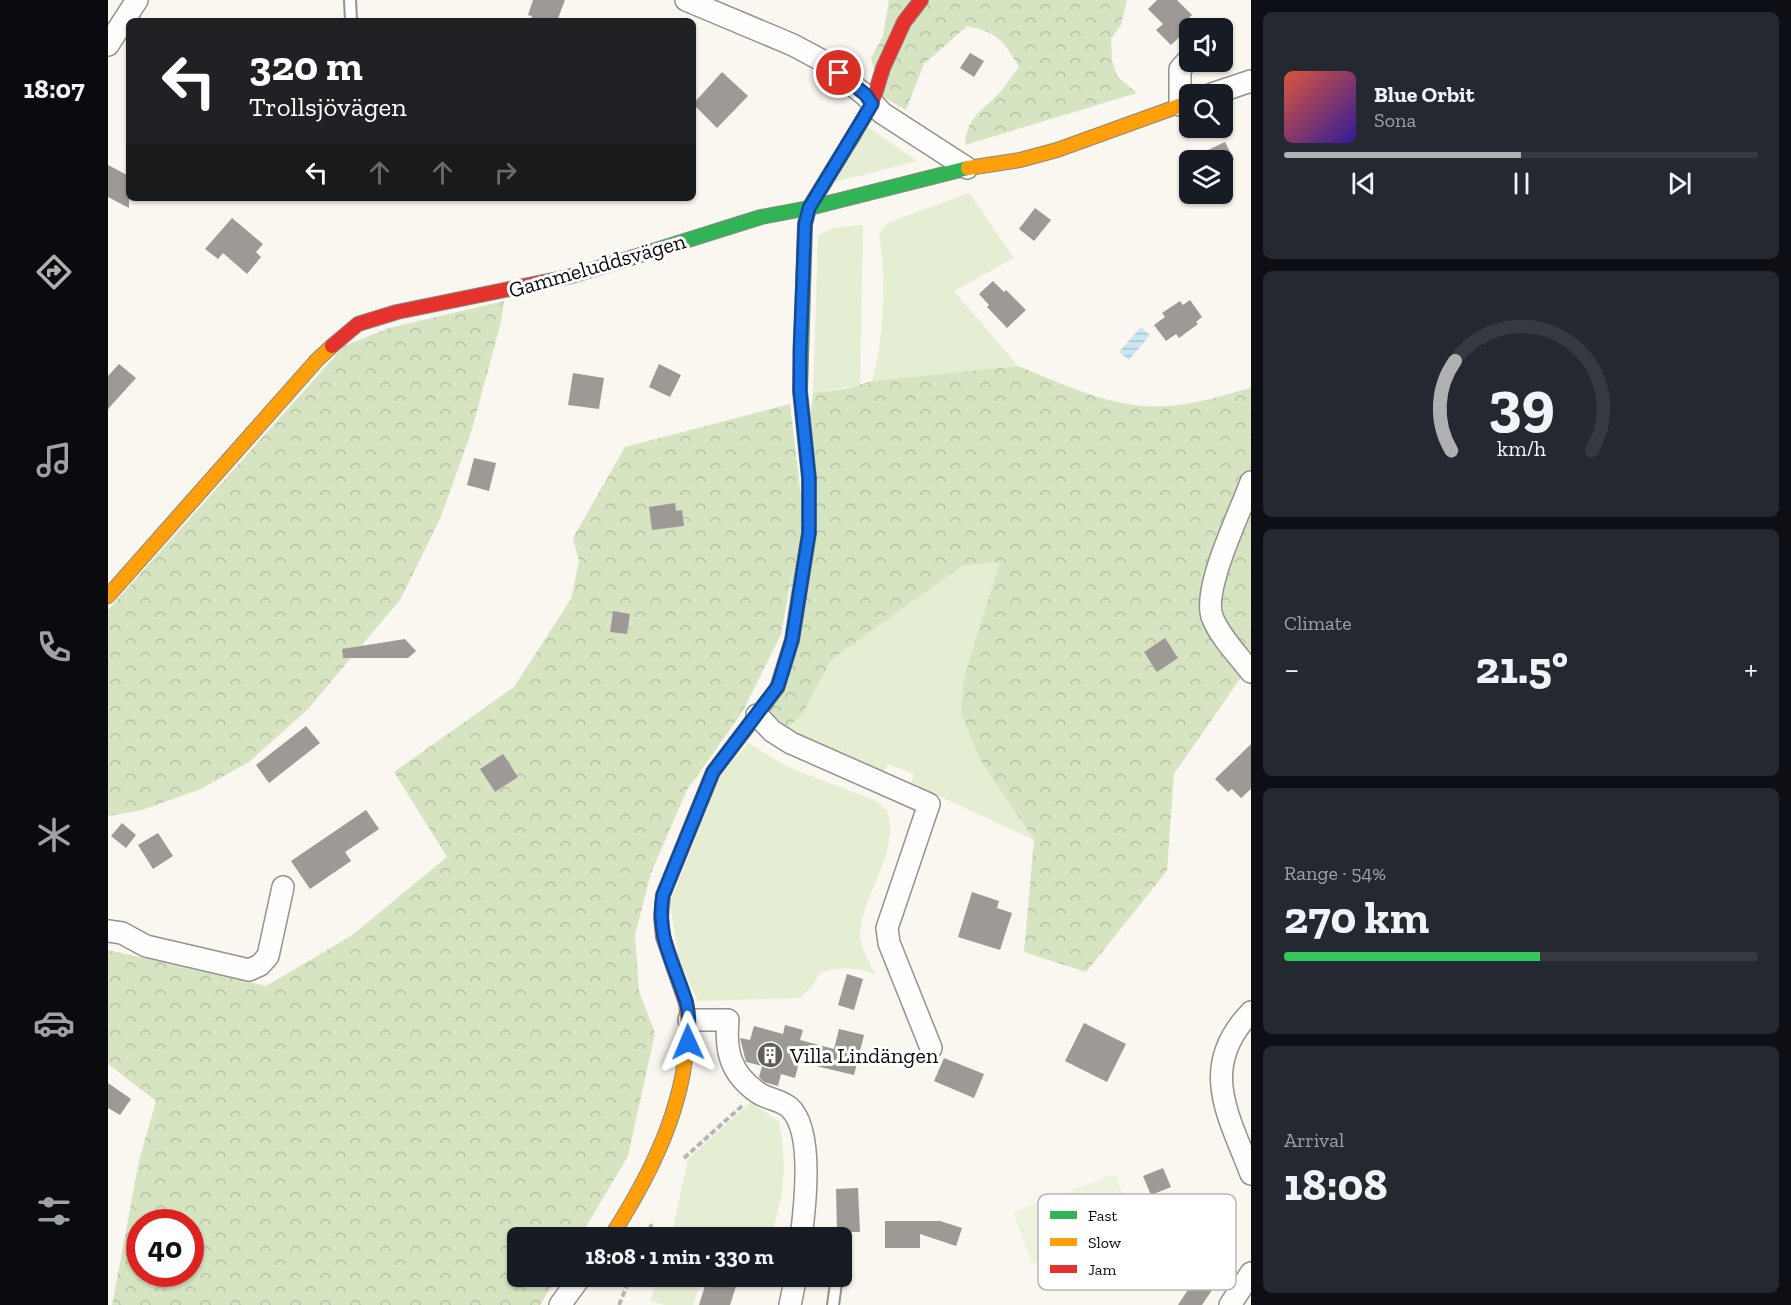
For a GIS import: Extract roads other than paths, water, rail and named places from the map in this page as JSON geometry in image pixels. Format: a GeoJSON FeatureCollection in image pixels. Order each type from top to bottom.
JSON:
{"type":"FeatureCollection","features":[{"type":"Feature","properties":{"kind":"street"},"geometry":{"type":"LineString","coordinates":[[108,45],[137,0]]}},
{"type":"Feature","properties":{"kind":"street"},"geometry":{"type":"LineString","coordinates":[[686,0],[794,45],[820,60],[866,95],[872,104],[967,168]]}},
{"type":"Feature","properties":{"kind":"street"},"geometry":{"type":"LineString","coordinates":[[616,1227],[636,1194],[668,1121],[682,1076],[689,1020],[685,997],[663,939],[659,915],[663,895],[713,772],[778,686],[786,665],[809,533],[809,478],[800,391],[805,224],[809,208],[872,104],[883,69],[904,22],[921,0]]}},
{"type":"Feature","properties":{"kind":"street"},"geometry":{"type":"LineString","coordinates":[[1233,87],[1251,81]]}},
{"type":"Feature","properties":{"kind":"street","name":"Gammeluddsvägen"},"geometry":{"type":"LineString","coordinates":[[108,596],[317,360],[337,339],[358,324],[397,312],[568,277],[761,216],[809,208],[967,168],[1005,163],[1057,150],[1179,106]]}},
{"type":"Feature","properties":{"kind":"street"},"geometry":{"type":"LineString","coordinates":[[1251,482],[1213,582],[1209,602],[1212,618],[1251,672]]}},
{"type":"Feature","properties":{"kind":"street"},"geometry":{"type":"LineString","coordinates":[[757,715],[772,731],[791,743],[929,804],[887,928],[889,943],[931,1048]]}},
{"type":"Feature","properties":{"kind":"street"},"geometry":{"type":"LineString","coordinates":[[108,931],[122,933],[146,946],[249,970],[260,965],[268,956],[283,887]]}},
{"type":"Feature","properties":{"kind":"street"},"geometry":{"type":"LineString","coordinates":[[1251,1012],[1231,1037],[1223,1055],[1220,1079],[1221,1099],[1251,1174]]}},
{"type":"Feature","properties":{"kind":"street"},"geometry":{"type":"LineString","coordinates":[[689,1020],[728,1020],[726,1046],[741,1076],[757,1092],[790,1108],[802,1132],[806,1160],[802,1227]]}},
{"type":"Feature","properties":{"kind":"street"},"geometry":{"type":"LineString","coordinates":[[1230,1305],[1251,1273]]}},
{"type":"Feature","properties":{"kind":"street"},"geometry":{"type":"LineString","coordinates":[[560,1305],[573,1287]]}},
{"type":"Feature","properties":{"kind":"street"},"geometry":{"type":"LineString","coordinates":[[790,1305],[794,1287]]}},
{"type":"Feature","properties":{"kind":"lane"},"geometry":{"type":"LineString","coordinates":[[350,0],[351,18]]}},
{"type":"Feature","properties":{"kind":"lane"},"geometry":{"type":"LineString","coordinates":[[833,1305],[835,1287]]}},
{"type":"Feature","properties":{"kind":"water"},"geometry":{"type":"Polygon","coordinates":[[[1141,327],[1150,335],[1129,360],[1119,352],[1141,327]]]}},
{"type":"Feature","properties":{"kind":"place","name":"Villa Lindängen"},"geometry":{"type":"Point","coordinates":[770,1055]}}]}
